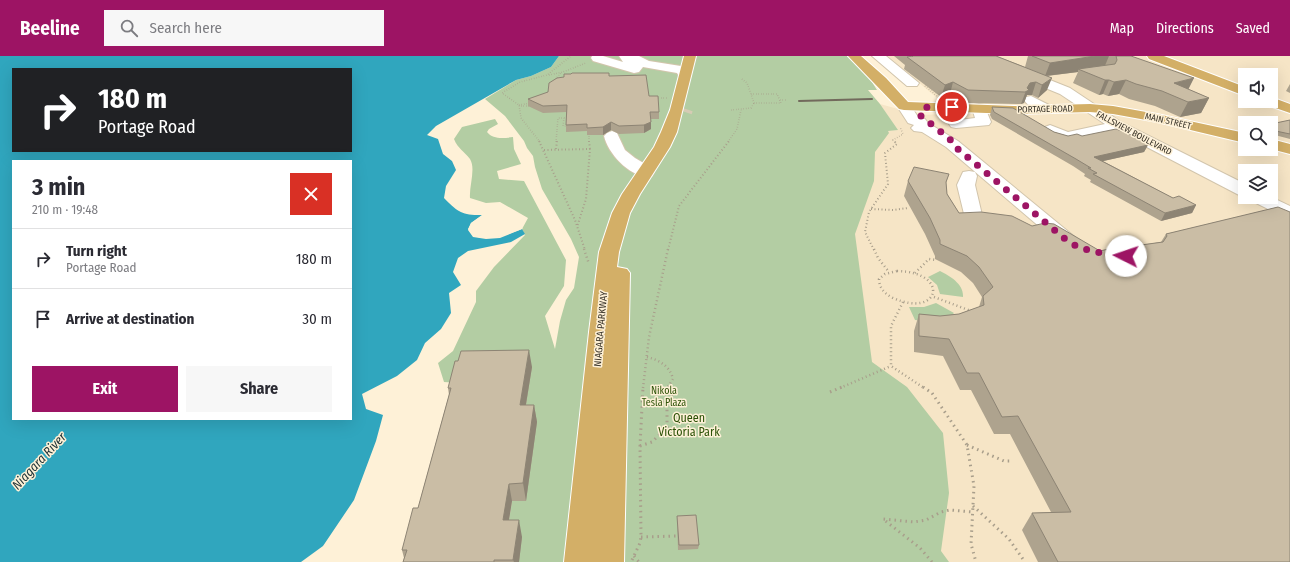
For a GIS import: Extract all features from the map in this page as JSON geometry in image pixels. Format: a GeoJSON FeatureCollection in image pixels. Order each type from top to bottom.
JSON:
{"type":"FeatureCollection","features":[{"type":"Feature","properties":{"kind":"main road"},"geometry":{"type":"LineString","coordinates":[[854,56],[881,81],[904,106]]}},
{"type":"Feature","properties":{"kind":"main road"},"geometry":{"type":"LineString","coordinates":[[1153,56],[1238,89]]}},
{"type":"Feature","properties":{"kind":"main road","name":"NIAGARA PARKWAY"},"geometry":{"type":"LineString","coordinates":[[580,562],[608,259],[613,236],[621,212],[664,143],[679,108],[689,64]]}},
{"type":"Feature","properties":{"kind":"main road"},"geometry":{"type":"LineString","coordinates":[[881,81],[920,100],[947,103]]}},
{"type":"Feature","properties":{"kind":"main road","name":"PORTAGE ROAD"},"geometry":{"type":"LineString","coordinates":[[904,106],[929,106],[947,103],[979,108],[1014,110],[1090,108]]}},
{"type":"Feature","properties":{"kind":"main road"},"geometry":{"type":"LineString","coordinates":[[1278,105],[1290,109]]}},
{"type":"Feature","properties":{"kind":"main road","name":"NIAGARA PARKWAY"},"geometry":{"type":"LineString","coordinates":[[608,562],[619,281],[622,253],[633,214],[642,196],[673,148],[679,133],[679,108]]}},
{"type":"Feature","properties":{"kind":"main road","name":"MAIN STREET"},"geometry":{"type":"LineString","coordinates":[[1090,108],[1137,114],[1238,136]]}},
{"type":"Feature","properties":{"kind":"main road"},"geometry":{"type":"LineString","coordinates":[[1278,146],[1290,149]]}},
{"type":"Feature","properties":{"kind":"street"},"geometry":{"type":"LineString","coordinates":[[602,58],[611,64],[634,69],[638,66],[625,58],[625,56]]}},
{"type":"Feature","properties":{"kind":"street"},"geometry":{"type":"LineString","coordinates":[[632,56],[639,62],[656,66],[689,64]]}},
{"type":"Feature","properties":{"kind":"street"},"geometry":{"type":"LineString","coordinates":[[638,56],[642,60],[646,56]]}},
{"type":"Feature","properties":{"kind":"street"},"geometry":{"type":"LineString","coordinates":[[878,56],[916,83]]}},
{"type":"Feature","properties":{"kind":"street","name":"FALLSVIEW BOULEVARD"},"geometry":{"type":"LineString","coordinates":[[975,56],[998,64],[1019,75],[1046,82],[1065,91],[1118,126],[1238,187]]}},
{"type":"Feature","properties":{"kind":"street"},"geometry":{"type":"LineString","coordinates":[[998,64],[1025,60]]}},
{"type":"Feature","properties":{"kind":"street"},"geometry":{"type":"LineString","coordinates":[[656,66],[682,62],[689,64]]}},
{"type":"Feature","properties":{"kind":"street"},"geometry":{"type":"LineString","coordinates":[[1046,82],[1068,79]]}},
{"type":"Feature","properties":{"kind":"street"},"geometry":{"type":"LineString","coordinates":[[1031,100],[1046,109]]}},
{"type":"Feature","properties":{"kind":"street"},"geometry":{"type":"LineString","coordinates":[[904,106],[930,145],[969,176],[1020,219],[992,223],[974,218],[966,185],[969,176]]}},
{"type":"Feature","properties":{"kind":"street"},"geometry":{"type":"LineString","coordinates":[[929,106],[922,108],[920,112],[921,116],[950,139],[952,144]]}},
{"type":"Feature","properties":{"kind":"street"},"geometry":{"type":"LineString","coordinates":[[956,124],[984,122],[979,108]]}},
{"type":"Feature","properties":{"kind":"street"},"geometry":{"type":"LineString","coordinates":[[1014,110],[1057,135],[1065,137],[1118,126]]}},
{"type":"Feature","properties":{"kind":"street"},"geometry":{"type":"LineString","coordinates":[[918,125],[932,131],[943,140],[952,144],[1070,243],[1086,250]]}},
{"type":"Feature","properties":{"kind":"street"},"geometry":{"type":"LineString","coordinates":[[612,136],[613,144],[624,158],[646,172]]}},
{"type":"Feature","properties":{"kind":"street"},"geometry":{"type":"LineString","coordinates":[[1274,204],[1287,210]]}},
{"type":"Feature","properties":{"kind":"path"},"geometry":{"type":"LineString","coordinates":[[547,75],[571,56]]}},
{"type":"Feature","properties":{"kind":"path"},"geometry":{"type":"LineString","coordinates":[[531,106],[520,106],[502,93],[520,82],[563,72],[602,58]]}},
{"type":"Feature","properties":{"kind":"path"},"geometry":{"type":"LineString","coordinates":[[550,87],[553,81],[563,72]]}},
{"type":"Feature","properties":{"kind":"path"},"geometry":{"type":"LineString","coordinates":[[731,110],[752,108],[754,103],[747,83],[738,77]]}},
{"type":"Feature","properties":{"kind":"path"},"geometry":{"type":"LineString","coordinates":[[916,83],[947,103]]}},
{"type":"Feature","properties":{"kind":"path"},"geometry":{"type":"LineString","coordinates":[[751,94],[777,94],[780,100]]}},
{"type":"Feature","properties":{"kind":"path"},"geometry":{"type":"LineString","coordinates":[[656,98],[679,108]]}},
{"type":"Feature","properties":{"kind":"path"},"geometry":{"type":"LineString","coordinates":[[780,100],[787,100]]}},
{"type":"Feature","properties":{"kind":"path"},"geometry":{"type":"LineString","coordinates":[[754,103],[781,103],[780,100]]}},
{"type":"Feature","properties":{"kind":"path"},"geometry":{"type":"LineString","coordinates":[[520,106],[532,102]]}},
{"type":"Feature","properties":{"kind":"path"},"geometry":{"type":"LineString","coordinates":[[520,106],[521,118],[538,138],[570,210]]}},
{"type":"Feature","properties":{"kind":"path"},"geometry":{"type":"LineString","coordinates":[[631,562],[640,543],[641,537],[640,446],[642,393],[647,357],[666,257],[679,206],[736,132],[740,125],[739,113],[741,110]]}},
{"type":"Feature","properties":{"kind":"path"},"geometry":{"type":"LineString","coordinates":[[556,150],[558,118],[564,118],[563,126],[571,126]]}},
{"type":"Feature","properties":{"kind":"path"},"geometry":{"type":"LineString","coordinates":[[889,272],[878,258],[865,232],[871,209],[888,184],[885,153],[897,144],[893,140],[902,134],[900,127]]}},
{"type":"Feature","properties":{"kind":"path"},"geometry":{"type":"LineString","coordinates":[[577,227],[586,199],[590,149],[589,136]]}},
{"type":"Feature","properties":{"kind":"path"},"geometry":{"type":"LineString","coordinates":[[544,150],[590,149]]}},
{"type":"Feature","properties":{"kind":"path"},"geometry":{"type":"LineString","coordinates":[[871,209],[892,210],[908,208]]}},
{"type":"Feature","properties":{"kind":"path"},"geometry":{"type":"LineString","coordinates":[[915,273],[929,259],[936,260]]}},
{"type":"Feature","properties":{"kind":"path"},"geometry":{"type":"LineString","coordinates":[[897,271],[915,273],[930,281],[936,292],[934,297],[922,303],[903,302],[886,295],[881,289],[879,279],[889,272],[897,271]]}},
{"type":"Feature","properties":{"kind":"path"},"geometry":{"type":"LineString","coordinates":[[934,297],[976,313]]}},
{"type":"Feature","properties":{"kind":"path"},"geometry":{"type":"LineString","coordinates":[[891,366],[891,326],[903,302]]}},
{"type":"Feature","properties":{"kind":"path"},"geometry":{"type":"LineString","coordinates":[[647,357],[659,361],[669,368],[673,374],[674,379],[666,390]]}},
{"type":"Feature","properties":{"kind":"path"},"geometry":{"type":"LineString","coordinates":[[830,392],[891,366]]}},
{"type":"Feature","properties":{"kind":"path"},"geometry":{"type":"LineString","coordinates":[[891,366],[932,392],[967,445],[974,486],[971,544],[976,562]]}},
{"type":"Feature","properties":{"kind":"path"},"geometry":{"type":"LineString","coordinates":[[666,390],[671,392],[674,397],[672,401],[661,402],[656,396],[658,392],[666,390]]}},
{"type":"Feature","properties":{"kind":"path"},"geometry":{"type":"LineString","coordinates":[[640,446],[652,442],[667,427],[667,402]]}},
{"type":"Feature","properties":{"kind":"path"},"geometry":{"type":"LineString","coordinates":[[967,445],[1004,461],[1010,461]]}},
{"type":"Feature","properties":{"kind":"path"},"geometry":{"type":"LineString","coordinates":[[973,506],[996,525],[1018,548],[1025,562]]}},
{"type":"Feature","properties":{"kind":"path"},"geometry":{"type":"LineString","coordinates":[[932,562],[920,548],[883,520],[913,522],[927,520],[937,513],[947,510],[960,509],[973,512]]}},
{"type":"Feature","properties":{"kind":"path"},"geometry":{"type":"LineString","coordinates":[[641,537],[678,536]]}},
{"type":"Feature","properties":{"kind":"path"},"geometry":{"type":"LineString","coordinates":[[634,556],[639,562]]}},
{"type":"Feature","properties":{"kind":"shaded area"},"geometry":{"type":"Polygon","coordinates":[[[888,56],[1290,56],[1290,562],[890,562],[796,260],[883,131],[897,130],[880,104],[920,115],[946,114],[938,99],[888,56]]]}},
{"type":"Feature","properties":{"kind":"green space","name":"Queen Victoria Park"},"geometry":{"type":"Polygon","coordinates":[[[559,56],[847,56],[865,71],[877,90],[868,90],[898,130],[888,131],[889,133],[875,152],[874,181],[855,234],[872,362],[907,387],[943,433],[949,493],[941,551],[949,562],[519,562],[506,538],[512,501],[526,501],[458,383],[444,382],[438,363],[453,351],[476,302],[476,291],[494,267],[525,235],[522,229],[528,218],[500,202],[486,203],[470,198],[472,163],[459,148],[454,139],[462,127],[495,119],[498,124],[489,129],[487,132],[490,135],[499,138],[513,137],[514,149],[521,164],[497,171],[499,179],[524,181],[566,260],[564,286],[545,316],[555,349],[560,321],[566,300],[574,288],[579,257],[571,239],[542,189],[533,156],[524,141],[505,116],[485,99],[516,80],[531,76],[551,67],[559,56]]]}},
{"type":"Feature","properties":{"kind":"green space"},"geometry":{"type":"Polygon","coordinates":[[[940,271],[959,284],[963,292],[963,297],[940,294],[937,285],[928,277],[940,271]]]}},
{"type":"Feature","properties":{"kind":"green space"},"geometry":{"type":"Polygon","coordinates":[[[936,303],[954,313],[951,316],[923,321],[915,320],[909,307],[924,307],[936,303]]]}},
{"type":"Feature","properties":{"kind":"water","name":"Niagara River"},"geometry":{"type":"Polygon","coordinates":[[[0,56],[559,56],[551,67],[531,76],[516,80],[436,126],[427,135],[438,139],[443,154],[452,161],[456,170],[446,186],[444,198],[460,212],[469,215],[482,215],[471,223],[468,229],[473,236],[492,238],[503,236],[522,229],[525,234],[511,242],[468,251],[458,258],[453,272],[461,285],[449,293],[451,313],[441,329],[425,343],[417,360],[397,376],[362,394],[366,409],[383,415],[376,441],[354,500],[323,546],[301,562],[0,562],[0,56]]]}},
{"type":"Feature","properties":{"kind":"pier"},"geometry":{"type":"Polygon","coordinates":[[[484,214],[473,224],[470,229],[474,235],[486,237],[500,236],[523,228],[500,238],[486,239],[473,237],[468,230],[471,223],[484,214]]]}},
{"type":"Feature","properties":{"kind":"building"},"geometry":{"type":"Polygon","coordinates":[[[996,56],[1052,78],[1042,85],[1036,82],[1030,83],[1027,88],[1029,90],[1025,92],[968,90],[953,82],[945,85],[907,57],[996,56]]]}},
{"type":"Feature","properties":{"kind":"building"},"geometry":{"type":"Polygon","coordinates":[[[1032,56],[1095,56],[1050,63],[1032,56]]]}},
{"type":"Feature","properties":{"kind":"building"},"geometry":{"type":"Polygon","coordinates":[[[1116,56],[1131,56],[1194,78],[1174,83],[1209,98],[1188,102],[1162,91],[1126,80],[1114,82],[1105,80],[1078,69],[1115,64],[1117,60],[1116,56]]]}},
{"type":"Feature","properties":{"kind":"building"},"geometry":{"type":"Polygon","coordinates":[[[609,73],[609,76],[646,75],[649,96],[658,96],[659,112],[650,112],[651,122],[644,125],[619,126],[611,122],[603,127],[587,128],[587,124],[566,125],[567,105],[543,106],[528,99],[548,92],[549,83],[557,78],[564,77],[564,74],[609,73]]]}},
{"type":"Feature","properties":{"kind":"building"},"geometry":{"type":"Polygon","coordinates":[[[992,107],[1013,108],[1054,132],[1068,136],[1077,134],[1082,136],[1116,129],[1127,133],[1147,143],[1145,143],[1148,145],[1094,157],[1173,198],[1179,196],[1196,205],[1165,213],[1093,174],[1097,173],[1076,159],[994,112],[992,107]]]}},
{"type":"Feature","properties":{"kind":"building"},"geometry":{"type":"Polygon","coordinates":[[[1290,120],[1290,134],[1278,131],[1278,123],[1290,120]]]}},
{"type":"Feature","properties":{"kind":"building"},"geometry":{"type":"Polygon","coordinates":[[[914,167],[949,174],[946,182],[947,194],[959,213],[981,212],[1012,216],[1032,226],[1045,223],[1054,224],[1100,251],[1121,246],[1163,242],[1167,236],[1166,234],[1278,207],[1290,212],[1290,562],[1058,562],[1032,513],[1071,512],[1018,416],[1002,417],[979,373],[967,373],[949,339],[919,336],[919,314],[940,316],[959,314],[984,305],[983,296],[993,287],[979,267],[967,256],[940,244],[940,240],[930,218],[908,181],[914,167]]]}},
{"type":"Feature","properties":{"kind":"building"},"geometry":{"type":"Polygon","coordinates":[[[529,350],[520,405],[534,405],[523,483],[509,484],[503,520],[519,520],[513,560],[494,560],[494,562],[403,562],[407,550],[402,550],[413,508],[418,508],[451,388],[448,388],[455,361],[458,361],[461,351],[529,350]]]}},
{"type":"Feature","properties":{"kind":"building"},"geometry":{"type":"Polygon","coordinates":[[[696,515],[699,545],[679,545],[677,516],[696,515]]]}},
{"type":"Feature","properties":{"kind":"railway"},"geometry":{"type":"LineString","coordinates":[[799,101],[872,99]]}},
{"type":"Feature","properties":{"kind":"route"},"geometry":{"type":"LineString","coordinates":[[952,107],[929,106],[922,108],[920,112],[921,116],[950,139],[952,144],[1070,243],[1086,250],[1104,254],[1126,256]]}},
{"type":"Feature","properties":{"kind":"park label","name":"Nikola Tesla Plaza"},"geometry":{"type":"Point","coordinates":[664,396]}}]}
